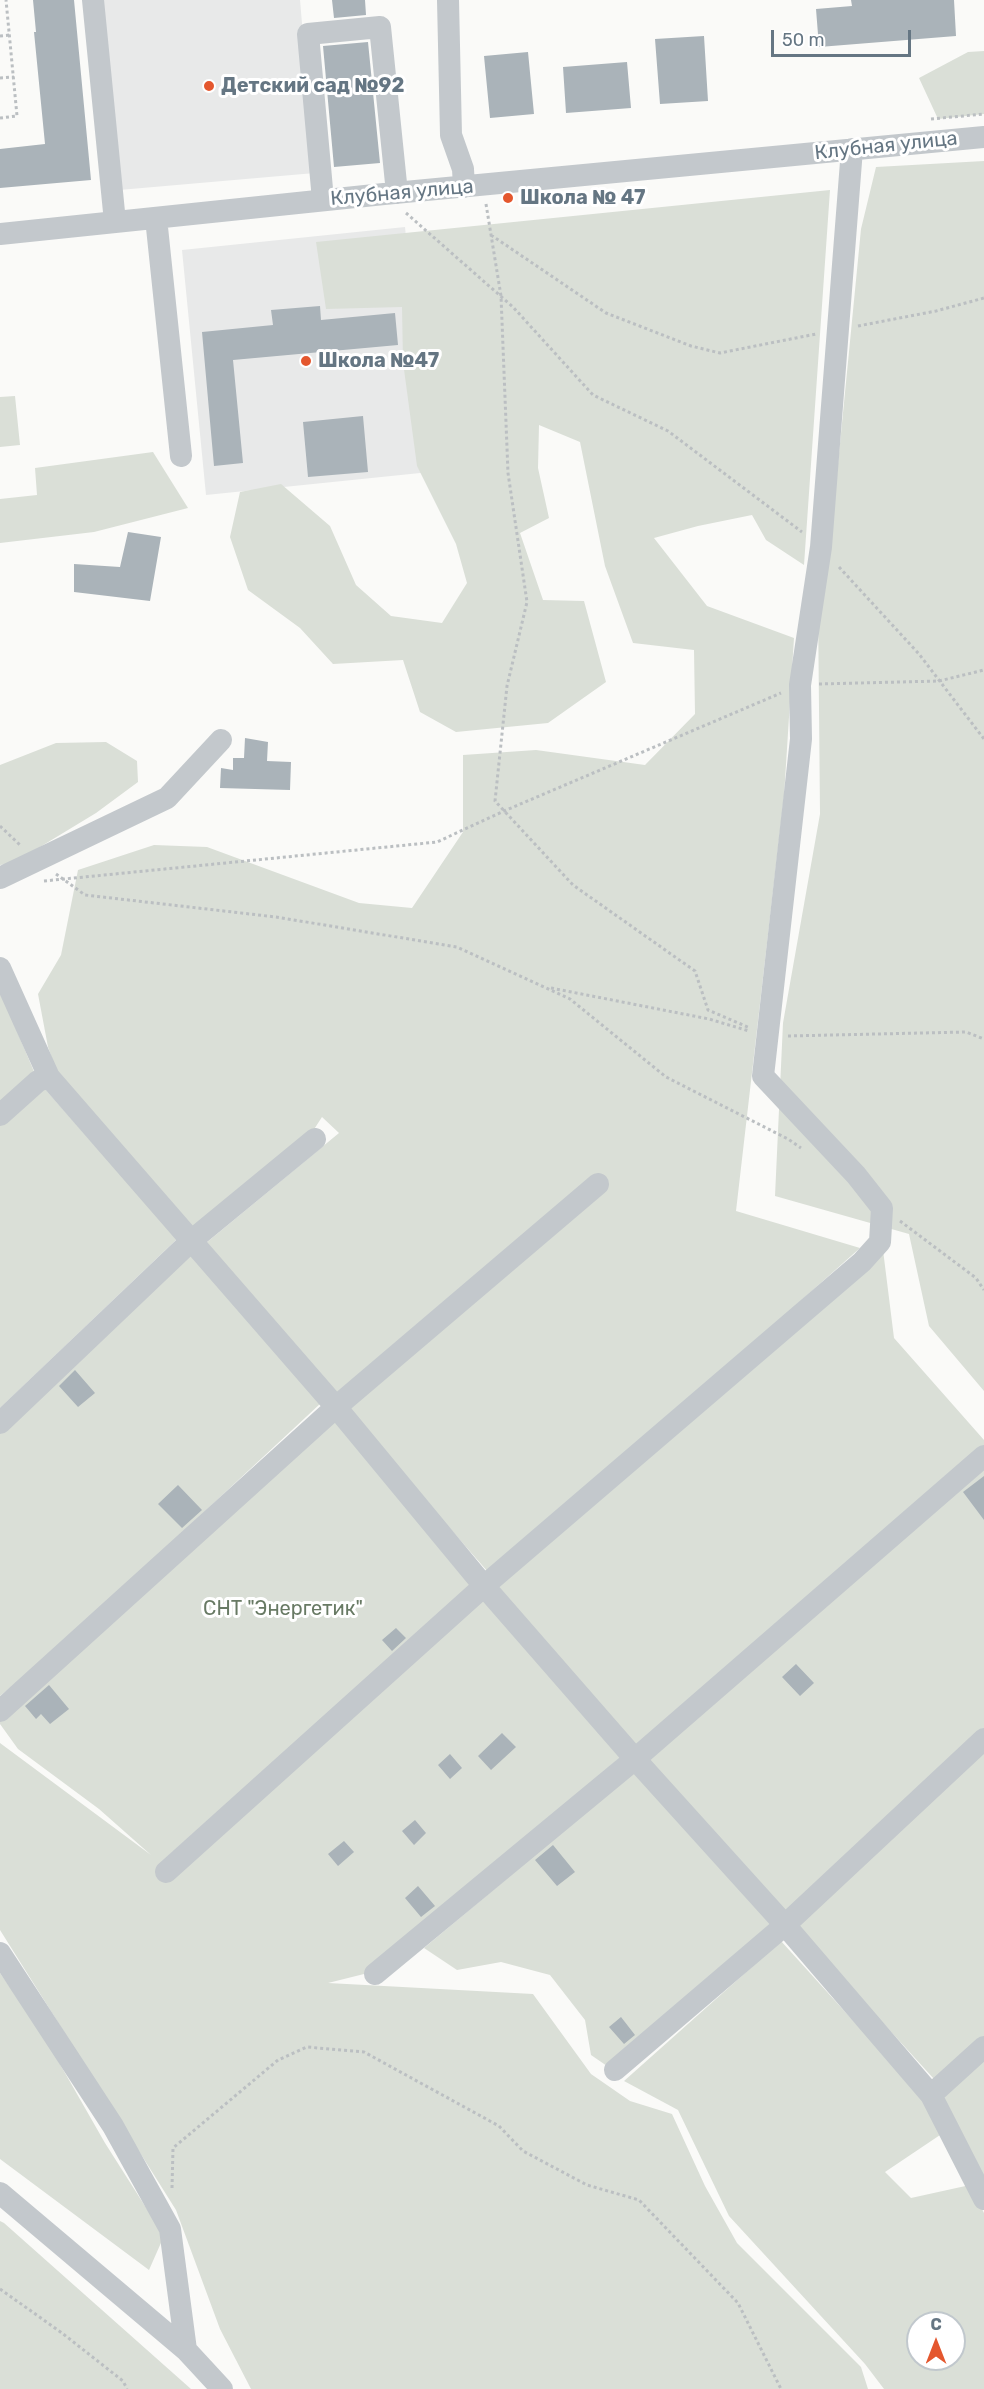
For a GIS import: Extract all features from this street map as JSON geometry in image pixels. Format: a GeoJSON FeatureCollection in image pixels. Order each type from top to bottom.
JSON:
{"type":"FeatureCollection","features":[{"type":"Feature","properties":{"kind":"street"},"geometry":{"type":"LineString","coordinates":[[93,0],[115,222]]}},
{"type":"Feature","properties":{"kind":"street"},"geometry":{"type":"LineString","coordinates":[[448,0],[452,135],[463,169],[464,187]]}},
{"type":"Feature","properties":{"kind":"street"},"geometry":{"type":"LineString","coordinates":[[323,200],[308,34],[381,27],[391,193]]}},
{"type":"Feature","properties":{"kind":"street","name":"Клубная улица"},"geometry":{"type":"LineString","coordinates":[[0,234],[391,193],[984,136]]}},
{"type":"Feature","properties":{"kind":"street"},"geometry":{"type":"LineString","coordinates":[[166,1872],[484,1586],[862,1262],[880,1242],[882,1208],[856,1175],[763,1076],[801,739],[800,685],[821,547],[840,330],[852,149]]}},
{"type":"Feature","properties":{"kind":"street"},"geometry":{"type":"LineString","coordinates":[[156,218],[181,456]]}},
{"type":"Feature","properties":{"kind":"street"},"geometry":{"type":"LineString","coordinates":[[0,878],[39,871],[167,798],[221,740]]}},
{"type":"Feature","properties":{"kind":"street"},"geometry":{"type":"LineString","coordinates":[[0,968],[49,1077],[336,1407],[484,1586],[635,1759],[785,1925],[931,2095],[984,2199]]}},
{"type":"Feature","properties":{"kind":"street"},"geometry":{"type":"LineString","coordinates":[[0,1115],[38,1081],[49,1077]]}},
{"type":"Feature","properties":{"kind":"street"},"geometry":{"type":"LineString","coordinates":[[0,1423],[191,1241],[315,1139]]}},
{"type":"Feature","properties":{"kind":"street"},"geometry":{"type":"LineString","coordinates":[[0,1711],[336,1407],[598,1184]]}},
{"type":"Feature","properties":{"kind":"street"},"geometry":{"type":"LineString","coordinates":[[375,1974],[635,1759],[984,1456]]}},
{"type":"Feature","properties":{"kind":"street"},"geometry":{"type":"LineString","coordinates":[[615,2070],[785,1925],[984,1739]]}},
{"type":"Feature","properties":{"kind":"street"},"geometry":{"type":"LineString","coordinates":[[0,1953],[113,2126],[170,2229],[186,2350]]}},
{"type":"Feature","properties":{"kind":"street"},"geometry":{"type":"LineString","coordinates":[[931,2095],[984,2047]]}},
{"type":"Feature","properties":{"kind":"street"},"geometry":{"type":"LineString","coordinates":[[0,2193],[186,2350],[222,2389]]}},
{"type":"Feature","properties":{"kind":"path"},"geometry":{"type":"LineString","coordinates":[[0,118],[17,116],[6,0]]}},
{"type":"Feature","properties":{"kind":"path"},"geometry":{"type":"LineString","coordinates":[[0,36],[10,35]]}},
{"type":"Feature","properties":{"kind":"path"},"geometry":{"type":"LineString","coordinates":[[0,78],[14,77]]}},
{"type":"Feature","properties":{"kind":"path"},"geometry":{"type":"LineString","coordinates":[[391,193],[513,307],[593,395],[668,431],[821,547],[919,654],[984,739]]}},
{"type":"Feature","properties":{"kind":"path"},"geometry":{"type":"LineString","coordinates":[[485,200],[501,296],[508,473],[527,602],[507,686],[495,801],[573,885],[695,971],[708,1010],[768,1036]]}},
{"type":"Feature","properties":{"kind":"path"},"geometry":{"type":"LineString","coordinates":[[491,235],[606,313],[691,346],[720,353],[936,312],[984,298]]}},
{"type":"Feature","properties":{"kind":"path"},"geometry":{"type":"LineString","coordinates":[[39,871],[62,878],[437,842],[504,811],[800,685],[939,681],[984,670]]}},
{"type":"Feature","properties":{"kind":"path"},"geometry":{"type":"LineString","coordinates":[[0,826],[39,871],[62,878],[85,895],[276,917],[457,947],[570,999],[666,1077],[788,1139],[807,1153]]}},
{"type":"Feature","properties":{"kind":"path"},"geometry":{"type":"LineString","coordinates":[[882,1208],[976,1278],[984,1290]]}},
{"type":"Feature","properties":{"kind":"path"},"geometry":{"type":"LineString","coordinates":[[171,2194],[173,2148],[278,2060],[307,2047],[364,2052],[499,2126],[523,2151],[587,2185],[639,2200],[738,2303],[781,2389]]}},
{"type":"Feature","properties":{"kind":"path"},"geometry":{"type":"LineString","coordinates":[[0,2289],[106,2367],[123,2381],[127,2389]]}},
{"type":"Feature","properties":{"kind":"shaded area","name":"Детский сад №92"},"geometry":{"type":"Polygon","coordinates":[[[103,0],[300,0],[315,173],[119,190],[103,0]]]}},
{"type":"Feature","properties":{"kind":"shaded area","name":"Школа №47"},"geometry":{"type":"Polygon","coordinates":[[[405,227],[430,472],[206,495],[182,250],[405,227]]]}},
{"type":"Feature","properties":{"kind":"green space"},"geometry":{"type":"Polygon","coordinates":[[[984,51],[984,114],[938,119],[919,78],[968,52],[984,51]]]}},
{"type":"Feature","properties":{"kind":"green space"},"geometry":{"type":"Polygon","coordinates":[[[984,161],[984,1391],[929,1326],[909,1234],[775,1196],[783,1023],[820,814],[818,604],[833,515],[861,229],[876,167],[984,161]]]}},
{"type":"Feature","properties":{"kind":"green space"},"geometry":{"type":"Polygon","coordinates":[[[830,190],[804,565],[766,540],[752,515],[654,538],[707,606],[794,638],[784,796],[736,1211],[860,1248],[668,1419],[488,1572],[332,1396],[206,1243],[339,1133],[322,1117],[309,1137],[191,1230],[58,1075],[48,1047],[38,994],[61,955],[78,870],[154,845],[207,847],[359,903],[412,908],[463,832],[463,755],[536,750],[645,765],[695,714],[694,650],[633,643],[605,566],[580,442],[539,425],[538,468],[549,518],[520,533],[543,600],[584,601],[606,682],[548,723],[456,732],[420,712],[403,660],[333,664],[300,628],[248,590],[230,537],[240,492],[281,484],[330,526],[356,585],[391,616],[442,623],[467,583],[456,544],[417,466],[403,362],[402,307],[326,309],[316,242],[830,190]]]}},
{"type":"Feature","properties":{"kind":"green space"},"geometry":{"type":"Polygon","coordinates":[[[15,396],[20,445],[0,447],[0,397],[15,396]]]}},
{"type":"Feature","properties":{"kind":"green space"},"geometry":{"type":"Polygon","coordinates":[[[153,452],[188,508],[94,532],[0,543],[0,499],[37,495],[35,468],[153,452]]]}},
{"type":"Feature","properties":{"kind":"green space"},"geometry":{"type":"Polygon","coordinates":[[[106,742],[137,761],[138,782],[96,813],[40,847],[37,860],[0,865],[0,765],[56,743],[106,742]]]}},
{"type":"Feature","properties":{"kind":"green space"},"geometry":{"type":"Polygon","coordinates":[[[0,991],[38,1081],[177,1239],[0,1408],[0,991]]]}},
{"type":"Feature","properties":{"kind":"green space"},"geometry":{"type":"Polygon","coordinates":[[[883,1250],[894,1338],[984,1440],[984,2178],[934,2079],[784,1914],[495,1585],[883,1250]]]}},
{"type":"Feature","properties":{"kind":"green space"},"geometry":{"type":"Polygon","coordinates":[[[191,1254],[321,1403],[56,1650],[0,1696],[0,1430],[191,1254]]]}},
{"type":"Feature","properties":{"kind":"green space","name":"СНТ \"Энергетик\""},"geometry":{"type":"Polygon","coordinates":[[[334,1419],[473,1583],[160,1863],[485,1595],[623,1755],[368,1973],[328,1983],[533,1994],[591,2074],[630,2101],[672,2114],[705,2186],[737,2243],[861,2367],[868,2389],[251,2389],[220,2329],[176,2210],[0,1930],[0,1743],[151,1855],[99,1809],[18,1749],[0,1724],[0,1718],[334,1419]]]}},
{"type":"Feature","properties":{"kind":"green space"},"geometry":{"type":"Polygon","coordinates":[[[635,1771],[776,1926],[607,2066],[591,2055],[585,2020],[550,1975],[501,1962],[457,1970],[424,1948],[635,1771]]]}},
{"type":"Feature","properties":{"kind":"green space"},"geometry":{"type":"Polygon","coordinates":[[[781,1941],[923,2098],[943,2133],[885,2172],[911,2198],[970,2185],[984,2213],[984,2389],[884,2389],[865,2364],[729,2216],[678,2110],[624,2081],[781,1941]]]}},
{"type":"Feature","properties":{"kind":"green space"},"geometry":{"type":"Polygon","coordinates":[[[0,1973],[45,2038],[105,2143],[164,2236],[149,2270],[0,2159],[0,1973]]]}},
{"type":"Feature","properties":{"kind":"green space"},"geometry":{"type":"Polygon","coordinates":[[[0,2221],[4,2223],[191,2389],[0,2389],[0,2221]]]}},
{"type":"Feature","properties":{"kind":"building"},"geometry":{"type":"Polygon","coordinates":[[[33,0],[74,0],[91,180],[0,188],[0,149],[45,144],[33,0]]]}},
{"type":"Feature","properties":{"kind":"building"},"geometry":{"type":"Polygon","coordinates":[[[332,0],[365,0],[366,15],[334,18],[332,0]]]}},
{"type":"Feature","properties":{"kind":"building"},"geometry":{"type":"Polygon","coordinates":[[[851,0],[954,0],[956,36],[819,47],[816,9],[852,6],[851,0]]]}},
{"type":"Feature","properties":{"kind":"building"},"geometry":{"type":"Polygon","coordinates":[[[704,36],[708,101],[660,104],[655,39],[704,36]]]}},
{"type":"Feature","properties":{"kind":"building"},"geometry":{"type":"Polygon","coordinates":[[[368,42],[380,163],[334,167],[323,46],[368,42]]]}},
{"type":"Feature","properties":{"kind":"building"},"geometry":{"type":"Polygon","coordinates":[[[528,52],[534,114],[490,118],[484,56],[528,52]]]}},
{"type":"Feature","properties":{"kind":"building"},"geometry":{"type":"Polygon","coordinates":[[[627,62],[631,108],[566,113],[563,67],[627,62]]]}},
{"type":"Feature","properties":{"kind":"building"},"geometry":{"type":"Polygon","coordinates":[[[320,306],[321,320],[395,313],[398,345],[233,360],[243,463],[214,466],[202,332],[273,325],[271,310],[320,306]]]}},
{"type":"Feature","properties":{"kind":"building"},"geometry":{"type":"Polygon","coordinates":[[[363,416],[368,472],[308,477],[303,422],[363,416]]]}},
{"type":"Feature","properties":{"kind":"building"},"geometry":{"type":"Polygon","coordinates":[[[128,532],[161,537],[150,601],[74,592],[74,564],[120,567],[128,532]]]}},
{"type":"Feature","properties":{"kind":"building"},"geometry":{"type":"Polygon","coordinates":[[[245,738],[268,742],[267,761],[291,762],[290,790],[220,788],[221,768],[233,770],[233,758],[244,758],[245,738]]]}},
{"type":"Feature","properties":{"kind":"building"},"geometry":{"type":"Polygon","coordinates":[[[75,1370],[95,1393],[78,1407],[59,1386],[75,1370]]]}},
{"type":"Feature","properties":{"kind":"building"},"geometry":{"type":"Polygon","coordinates":[[[984,1476],[984,1520],[963,1492],[984,1476]]]}},
{"type":"Feature","properties":{"kind":"building"},"geometry":{"type":"Polygon","coordinates":[[[178,1485],[202,1510],[182,1528],[158,1504],[178,1485]]]}},
{"type":"Feature","properties":{"kind":"building"},"geometry":{"type":"Polygon","coordinates":[[[396,1628],[406,1638],[392,1651],[382,1640],[396,1628]]]}},
{"type":"Feature","properties":{"kind":"building"},"geometry":{"type":"Polygon","coordinates":[[[796,1664],[814,1683],[800,1696],[782,1677],[796,1664]]]}},
{"type":"Feature","properties":{"kind":"building"},"geometry":{"type":"Polygon","coordinates":[[[49,1685],[69,1709],[50,1724],[41,1714],[36,1719],[25,1706],[49,1685]]]}},
{"type":"Feature","properties":{"kind":"building"},"geometry":{"type":"Polygon","coordinates":[[[502,1733],[516,1747],[491,1770],[478,1756],[502,1733]]]}},
{"type":"Feature","properties":{"kind":"building"},"geometry":{"type":"Polygon","coordinates":[[[450,1754],[462,1768],[450,1779],[438,1765],[450,1754]]]}},
{"type":"Feature","properties":{"kind":"building"},"geometry":{"type":"Polygon","coordinates":[[[415,1820],[426,1833],[414,1845],[402,1831],[415,1820]]]}},
{"type":"Feature","properties":{"kind":"building"},"geometry":{"type":"Polygon","coordinates":[[[344,1841],[354,1852],[338,1866],[328,1854],[344,1841]]]}},
{"type":"Feature","properties":{"kind":"building"},"geometry":{"type":"Polygon","coordinates":[[[553,1845],[575,1872],[557,1886],[535,1860],[553,1845]]]}},
{"type":"Feature","properties":{"kind":"building"},"geometry":{"type":"Polygon","coordinates":[[[418,1886],[435,1906],[421,1917],[405,1898],[418,1886]]]}},
{"type":"Feature","properties":{"kind":"building"},"geometry":{"type":"Polygon","coordinates":[[[621,2017],[635,2035],[624,2044],[609,2027],[621,2017]]]}},
{"type":"Feature","properties":{"kind":"place","name":"Детский сад №92"},"geometry":{"type":"Point","coordinates":[209,86]}},
{"type":"Feature","properties":{"kind":"place","name":"Школа № 47"},"geometry":{"type":"Point","coordinates":[508,198]}},
{"type":"Feature","properties":{"kind":"place","name":"Школа №47"},"geometry":{"type":"Point","coordinates":[306,361]}}]}
